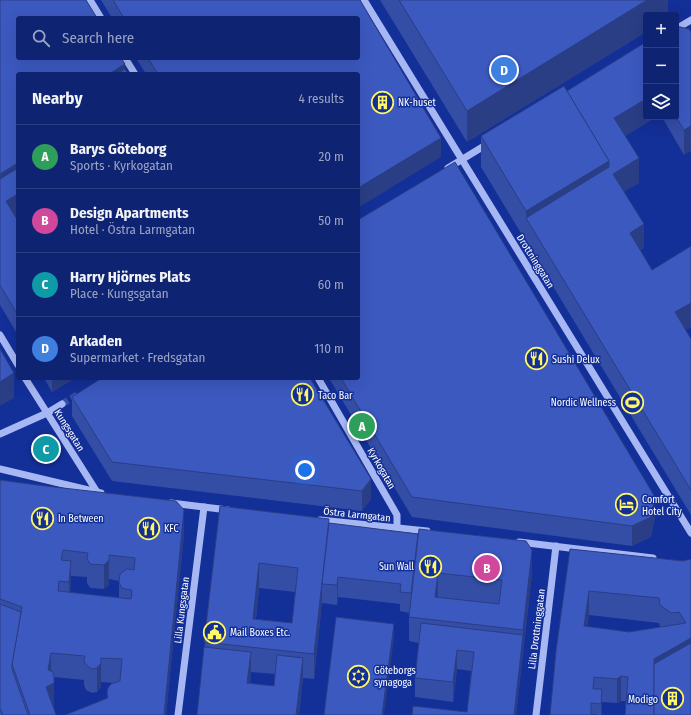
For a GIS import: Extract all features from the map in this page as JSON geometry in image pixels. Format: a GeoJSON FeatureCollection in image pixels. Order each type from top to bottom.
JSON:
{"type":"FeatureCollection","features":[{"type":"Feature","properties":{"kind":"street"},"geometry":{"type":"LineString","coordinates":[[90,0],[100,16]]}},
{"type":"Feature","properties":{"kind":"street","name":"Drottninggatan"},"geometry":{"type":"LineString","coordinates":[[364,0],[691,533]]}},
{"type":"Feature","properties":{"kind":"street"},"geometry":{"type":"LineString","coordinates":[[679,28],[691,20]]}},
{"type":"Feature","properties":{"kind":"street"},"geometry":{"type":"LineString","coordinates":[[126,60],[134,72]]}},
{"type":"Feature","properties":{"kind":"street"},"geometry":{"type":"LineString","coordinates":[[442,172],[496,139]]}},
{"type":"Feature","properties":{"kind":"street"},"geometry":{"type":"LineString","coordinates":[[0,335],[16,363]]}},
{"type":"Feature","properties":{"kind":"street","name":"Kungsgatan"},"geometry":{"type":"LineString","coordinates":[[27,380],[97,492]]}},
{"type":"Feature","properties":{"kind":"street","name":"Kyrkogatan"},"geometry":{"type":"LineString","coordinates":[[319,380],[397,515],[397,528]]}},
{"type":"Feature","properties":{"kind":"street"},"geometry":{"type":"LineString","coordinates":[[0,434],[47,413],[62,404]]}},
{"type":"Feature","properties":{"kind":"street"},"geometry":{"type":"LineString","coordinates":[[0,469],[112,495]]}},
{"type":"Feature","properties":{"kind":"street"},"geometry":{"type":"LineString","coordinates":[[166,503],[235,511]]}},
{"type":"Feature","properties":{"kind":"street","name":"Lilla Kungsgatan"},"geometry":{"type":"LineString","coordinates":[[178,715],[204,507]]}},
{"type":"Feature","properties":{"kind":"street","name":"Östra Larmgatan"},"geometry":{"type":"LineString","coordinates":[[312,519],[435,532]]}},
{"type":"Feature","properties":{"kind":"street"},"geometry":{"type":"LineString","coordinates":[[511,541],[659,558]]}},
{"type":"Feature","properties":{"kind":"street","name":"Lilla Drottninggatan"},"geometry":{"type":"LineString","coordinates":[[536,715],[556,546]]}},
{"type":"Feature","properties":{"kind":"building"},"geometry":{"type":"Polygon","coordinates":[[[0,0],[86,0],[96,16],[16,16],[16,60],[122,60],[125,64],[112,72],[16,72],[16,164],[0,174],[0,0]]]}},
{"type":"Feature","properties":{"kind":"building","name":"NK-huset"},"geometry":{"type":"Polygon","coordinates":[[[113,0],[360,0],[441,138],[360,187],[360,72],[157,72],[149,60],[360,60],[360,16],[123,16],[113,0]]]}},
{"type":"Feature","properties":{"kind":"building"},"geometry":{"type":"Polygon","coordinates":[[[399,0],[647,0],[467,111],[399,0]]]}},
{"type":"Feature","properties":{"kind":"building"},"geometry":{"type":"Polygon","coordinates":[[[679,27],[689,29],[691,32],[691,126],[684,130],[678,120],[679,27]]]}},
{"type":"Feature","properties":{"kind":"building"},"geometry":{"type":"Polygon","coordinates":[[[643,44],[643,101],[614,118],[639,158],[613,174],[644,224],[630,233],[652,270],[691,246],[691,303],[675,312],[691,339],[691,490],[526,218],[609,167],[609,161],[567,91],[643,44]]]}},
{"type":"Feature","properties":{"kind":"building"},"geometry":{"type":"Polygon","coordinates":[[[564,86],[609,161],[526,211],[481,136],[564,86]]]}},
{"type":"Feature","properties":{"kind":"building"},"geometry":{"type":"Polygon","coordinates":[[[455,162],[655,497],[651,517],[632,526],[412,497],[342,380],[360,380],[360,219],[455,162]]]}},
{"type":"Feature","properties":{"kind":"building"},"geometry":{"type":"Polygon","coordinates":[[[16,169],[16,195],[6,201],[16,218],[16,312],[0,285],[0,179],[16,169]]]}},
{"type":"Feature","properties":{"kind":"building"},"geometry":{"type":"Polygon","coordinates":[[[0,349],[14,373],[0,382],[0,349]]]}},
{"type":"Feature","properties":{"kind":"building"},"geometry":{"type":"Polygon","coordinates":[[[99,380],[311,380],[371,479],[362,491],[112,462],[72,397],[99,380]]]}},
{"type":"Feature","properties":{"kind":"building"},"geometry":{"type":"Polygon","coordinates":[[[0,480],[176,501],[184,510],[164,715],[65,715],[108,698],[108,688],[111,684],[120,681],[122,659],[101,658],[101,663],[97,668],[92,669],[86,665],[84,661],[85,656],[51,653],[48,670],[53,672],[54,683],[46,687],[56,715],[30,715],[12,664],[22,607],[0,599],[0,480]],[[63,550],[61,560],[71,561],[69,582],[59,581],[58,591],[131,599],[132,590],[121,587],[119,582],[120,574],[127,569],[134,570],[135,558],[109,555],[109,560],[104,565],[90,564],[87,559],[88,553],[63,550]]]}},
{"type":"Feature","properties":{"kind":"building"},"geometry":{"type":"Polygon","coordinates":[[[220,506],[329,519],[314,654],[204,642],[220,506]],[[259,563],[253,619],[292,623],[298,568],[259,563]]]}},
{"type":"Feature","properties":{"kind":"building"},"geometry":{"type":"Polygon","coordinates":[[[329,523],[418,534],[411,593],[400,592],[401,584],[338,577],[337,585],[322,584],[329,523]]]}},
{"type":"Feature","properties":{"kind":"building"},"geometry":{"type":"Polygon","coordinates":[[[419,529],[526,541],[532,550],[523,630],[409,617],[419,529]],[[438,573],[435,597],[499,604],[502,580],[438,573]]]}},
{"type":"Feature","properties":{"kind":"building"},"geometry":{"type":"Polygon","coordinates":[[[570,549],[683,561],[691,559],[691,638],[654,659],[654,715],[625,715],[628,677],[621,676],[617,679],[594,677],[593,689],[602,689],[601,704],[591,703],[591,714],[598,715],[550,715],[556,651],[570,549]],[[589,591],[584,626],[629,632],[686,623],[679,612],[671,613],[660,605],[659,598],[589,591]]]}},
{"type":"Feature","properties":{"kind":"building"},"geometry":{"type":"Polygon","coordinates":[[[0,604],[21,612],[12,669],[28,715],[3,715],[0,708],[0,604]]]}},
{"type":"Feature","properties":{"kind":"building","name":"Göteborgs synagoga"},"geometry":{"type":"Polygon","coordinates":[[[336,617],[394,624],[382,715],[324,715],[336,617]]]}},
{"type":"Feature","properties":{"kind":"building"},"geometry":{"type":"Polygon","coordinates":[[[421,623],[523,635],[514,715],[412,715],[413,706],[467,712],[474,652],[457,650],[453,682],[415,678],[421,623]]]}},
{"type":"Feature","properties":{"kind":"building","name":"Modigo"},"geometry":{"type":"Polygon","coordinates":[[[691,643],[691,715],[654,715],[654,664],[691,643]]]}},
{"type":"Feature","properties":{"kind":"building"},"geometry":{"type":"Polygon","coordinates":[[[204,647],[251,652],[247,683],[274,686],[277,655],[303,658],[296,715],[197,715],[204,647]]]}},
{"type":"Feature","properties":{"kind":"tunnel"},"geometry":{"type":"LineString","coordinates":[[62,404],[79,394]]}},
{"type":"Feature","properties":{"kind":"place","name":"Arkaden"},"geometry":{"type":"Point","coordinates":[504,70]}},
{"type":"Feature","properties":{"kind":"place","name":"NK-huset"},"geometry":{"type":"Point","coordinates":[383,102]}},
{"type":"Feature","properties":{"kind":"place","name":"Sushi Delux"},"geometry":{"type":"Point","coordinates":[537,359]}},
{"type":"Feature","properties":{"kind":"place","name":"Taco Bar"},"geometry":{"type":"Point","coordinates":[302,395]}},
{"type":"Feature","properties":{"kind":"place","name":"Nordic Wellness"},"geometry":{"type":"Point","coordinates":[632,402]}},
{"type":"Feature","properties":{"kind":"place","name":"Barys Göteborg"},"geometry":{"type":"Point","coordinates":[362,426]}},
{"type":"Feature","properties":{"kind":"place","name":"Harry Hjörnes Plats"},"geometry":{"type":"Point","coordinates":[46,449]}},
{"type":"Feature","properties":{"kind":"place","name":"Comfort Hotel City"},"geometry":{"type":"Point","coordinates":[626,505]}},
{"type":"Feature","properties":{"kind":"place","name":"In Between"},"geometry":{"type":"Point","coordinates":[43,518]}},
{"type":"Feature","properties":{"kind":"place","name":"KFC"},"geometry":{"type":"Point","coordinates":[148,528]}},
{"type":"Feature","properties":{"kind":"place","name":"Sun Wall"},"geometry":{"type":"Point","coordinates":[430,566]}},
{"type":"Feature","properties":{"kind":"place","name":"Design Apartments"},"geometry":{"type":"Point","coordinates":[487,568]}},
{"type":"Feature","properties":{"kind":"place","name":"Mail Boxes Etc."},"geometry":{"type":"Point","coordinates":[214,632]}},
{"type":"Feature","properties":{"kind":"place","name":"Göteborgs synagoga"},"geometry":{"type":"Point","coordinates":[359,676]}},
{"type":"Feature","properties":{"kind":"place","name":"Modigo"},"geometry":{"type":"Point","coordinates":[673,699]}}]}
